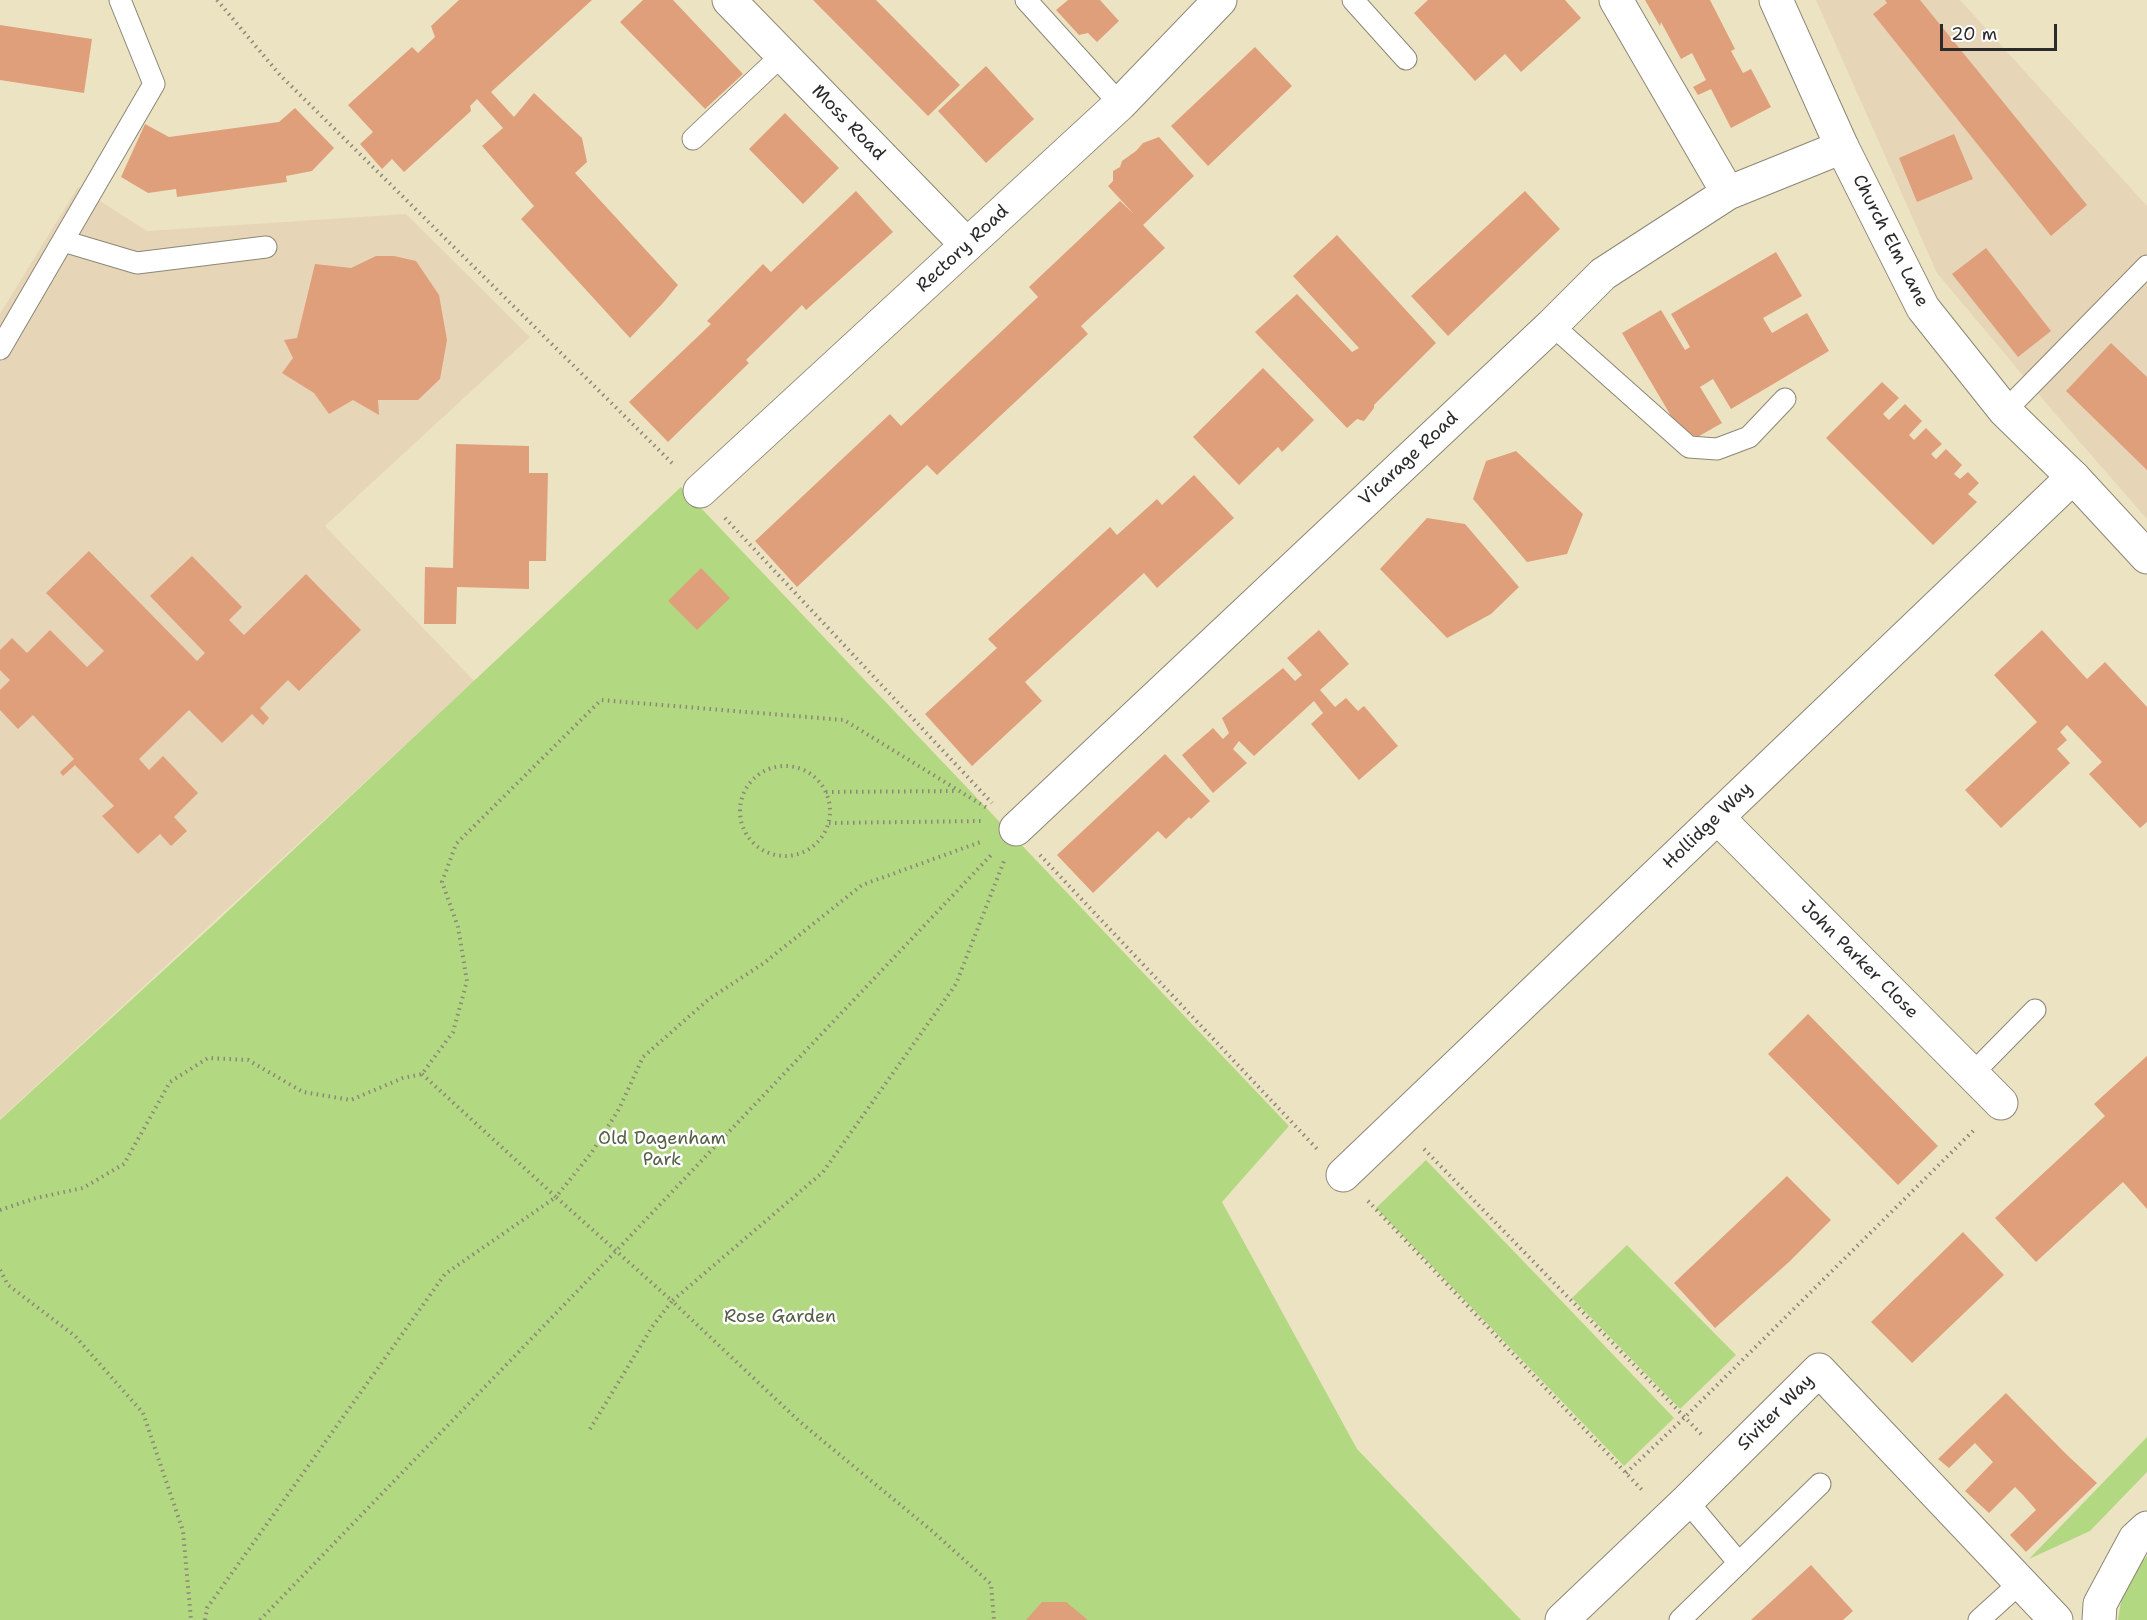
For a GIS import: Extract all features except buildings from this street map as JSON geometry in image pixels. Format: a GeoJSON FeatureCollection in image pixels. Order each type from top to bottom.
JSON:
{"type":"FeatureCollection","features":[{"type":"Feature","properties":{"kind":"street","name":"Moss Road"},"geometry":{"type":"LineString","coordinates":[[729,0],[967,245]]}},
{"type":"Feature","properties":{"kind":"street","name":"Rectory Road"},"geometry":{"type":"LineString","coordinates":[[700,491],[1120,104],[1220,0]]}},
{"type":"Feature","properties":{"kind":"street"},"geometry":{"type":"LineString","coordinates":[[1616,0],[1728,193]]}},
{"type":"Feature","properties":{"kind":"street","name":"Church Elm Lane"},"geometry":{"type":"LineString","coordinates":[[1776,0],[1842,147],[1923,308],[2005,411],[2073,477],[2147,557]]}},
{"type":"Feature","properties":{"kind":"street","name":"Vicarage Road"},"geometry":{"type":"LineString","coordinates":[[1012,825],[1552,325],[1604,274],[1728,193],[1842,147]]}},
{"type":"Feature","properties":{"kind":"street","name":"Hollidge Way"},"geometry":{"type":"LineString","coordinates":[[1343,1175],[2073,477]]}},
{"type":"Feature","properties":{"kind":"street","name":"John Parker Close"},"geometry":{"type":"LineString","coordinates":[[1717,817],[2001,1103]]}},
{"type":"Feature","properties":{"kind":"street","name":"Siviter Way"},"geometry":{"type":"LineString","coordinates":[[1562,1620],[1678,1510],[1819,1370],[2056,1620]]}},
{"type":"Feature","properties":{"kind":"street"},"geometry":{"type":"LineString","coordinates":[[2099,1620],[2100,1604],[2135,1539],[2147,1527]]}},
{"type":"Feature","properties":{"kind":"lane"},"geometry":{"type":"LineString","coordinates":[[0,349],[154,84],[120,0]]}},
{"type":"Feature","properties":{"kind":"lane"},"geometry":{"type":"LineString","coordinates":[[1026,0],[1120,104]]}},
{"type":"Feature","properties":{"kind":"lane"},"geometry":{"type":"LineString","coordinates":[[1353,0],[1406,59]]}},
{"type":"Feature","properties":{"kind":"lane"},"geometry":{"type":"LineString","coordinates":[[693,139],[782,55]]}},
{"type":"Feature","properties":{"kind":"lane"},"geometry":{"type":"LineString","coordinates":[[63,241],[137,263],[266,247]]}},
{"type":"Feature","properties":{"kind":"lane"},"geometry":{"type":"LineString","coordinates":[[2005,411],[2147,266]]}},
{"type":"Feature","properties":{"kind":"lane"},"geometry":{"type":"LineString","coordinates":[[1552,325],[1689,447],[1717,450],[1749,437],[1785,399]]}},
{"type":"Feature","properties":{"kind":"lane"},"geometry":{"type":"LineString","coordinates":[[1972,1074],[2035,1010]]}},
{"type":"Feature","properties":{"kind":"lane"},"geometry":{"type":"LineString","coordinates":[[1680,1620],[1820,1484]]}},
{"type":"Feature","properties":{"kind":"lane"},"geometry":{"type":"LineString","coordinates":[[1678,1510],[1739,1563]]}},
{"type":"Feature","properties":{"kind":"lane"},"geometry":{"type":"LineString","coordinates":[[1979,1620],[2021,1582]]}},
{"type":"Feature","properties":{"kind":"path"},"geometry":{"type":"LineString","coordinates":[[217,0],[288,84],[700,491],[1283,1114],[1626,1473],[1678,1510]]}},
{"type":"Feature","properties":{"kind":"path"},"geometry":{"type":"LineString","coordinates":[[0,1210],[36,1197],[83,1188],[124,1164],[170,1082],[208,1058],[248,1060],[303,1092],[351,1100],[403,1078],[422,1074],[453,1032],[467,981],[458,927],[442,882],[456,843],[602,700],[844,720],[1012,825]]}},
{"type":"Feature","properties":{"kind":"path"},"geometry":{"type":"LineString","coordinates":[[780,766],[794,767],[818,780],[826,792],[830,807],[829,823],[822,837],[811,849],[797,855],[782,857],[766,853],[753,844],[744,831],[739,816],[740,802],[754,777],[766,770],[780,766]]}},
{"type":"Feature","properties":{"kind":"path"},"geometry":{"type":"LineString","coordinates":[[826,792],[960,791]]}},
{"type":"Feature","properties":{"kind":"path"},"geometry":{"type":"LineString","coordinates":[[829,823],[1012,825]]}},
{"type":"Feature","properties":{"kind":"path"},"geometry":{"type":"LineString","coordinates":[[205,1620],[207,1608],[445,1274],[556,1197],[592,1152],[614,1118],[643,1056],[709,999],[764,963],[862,885],[1012,825]]}},
{"type":"Feature","properties":{"kind":"path"},"geometry":{"type":"LineString","coordinates":[[260,1620],[616,1251],[1012,825]]}},
{"type":"Feature","properties":{"kind":"path"},"geometry":{"type":"LineString","coordinates":[[590,1429],[652,1327],[672,1301],[823,1172],[956,984],[1012,825]]}},
{"type":"Feature","properties":{"kind":"path"},"geometry":{"type":"LineString","coordinates":[[422,1074],[672,1301],[800,1422],[932,1531],[991,1584],[994,1620]]}},
{"type":"Feature","properties":{"kind":"path"},"geometry":{"type":"LineString","coordinates":[[1626,1473],[2001,1103]]}},
{"type":"Feature","properties":{"kind":"path"},"geometry":{"type":"LineString","coordinates":[[1399,1123],[1684,1418],[1729,1460]]}},
{"type":"Feature","properties":{"kind":"path"},"geometry":{"type":"LineString","coordinates":[[0,1270],[8,1285],[75,1336],[143,1413],[183,1531],[191,1620]]}},
{"type":"Feature","properties":{"kind":"shaded area"},"geometry":{"type":"Polygon","coordinates":[[[1816,0],[1960,0],[2147,206],[2147,519],[1937,273],[1816,0]]]}},
{"type":"Feature","properties":{"kind":"shaded area"},"geometry":{"type":"Polygon","coordinates":[[[78,187],[147,231],[406,214],[530,337],[325,526],[474,681],[0,1119],[0,314],[78,187]]]}},
{"type":"Feature","properties":{"kind":"green space","name":"Old Dagenham Park"},"geometry":{"type":"Polygon","coordinates":[[[681,487],[1289,1126],[1222,1202],[1357,1449],[1521,1620],[0,1620],[0,1120],[212,926],[681,487]]]}},
{"type":"Feature","properties":{"kind":"green space"},"geometry":{"type":"Polygon","coordinates":[[[1426,1160],[1674,1418],[1624,1466],[1376,1208],[1426,1160]]]}},
{"type":"Feature","properties":{"kind":"green space"},"geometry":{"type":"Polygon","coordinates":[[[1627,1245],[1736,1355],[1680,1409],[1572,1298],[1627,1245]]]}},
{"type":"Feature","properties":{"kind":"green space"},"geometry":{"type":"Polygon","coordinates":[[[2147,1437],[2147,1472],[2090,1531],[2029,1559],[2147,1437]]]}},
{"type":"Feature","properties":{"kind":"green space"},"geometry":{"type":"Polygon","coordinates":[[[2147,1556],[2147,1620],[2118,1620],[2124,1583],[2147,1556]]]}},
{"type":"Feature","properties":{"kind":"park label","name":"Rose Garden"},"geometry":{"type":"Point","coordinates":[780,1317]}}]}
